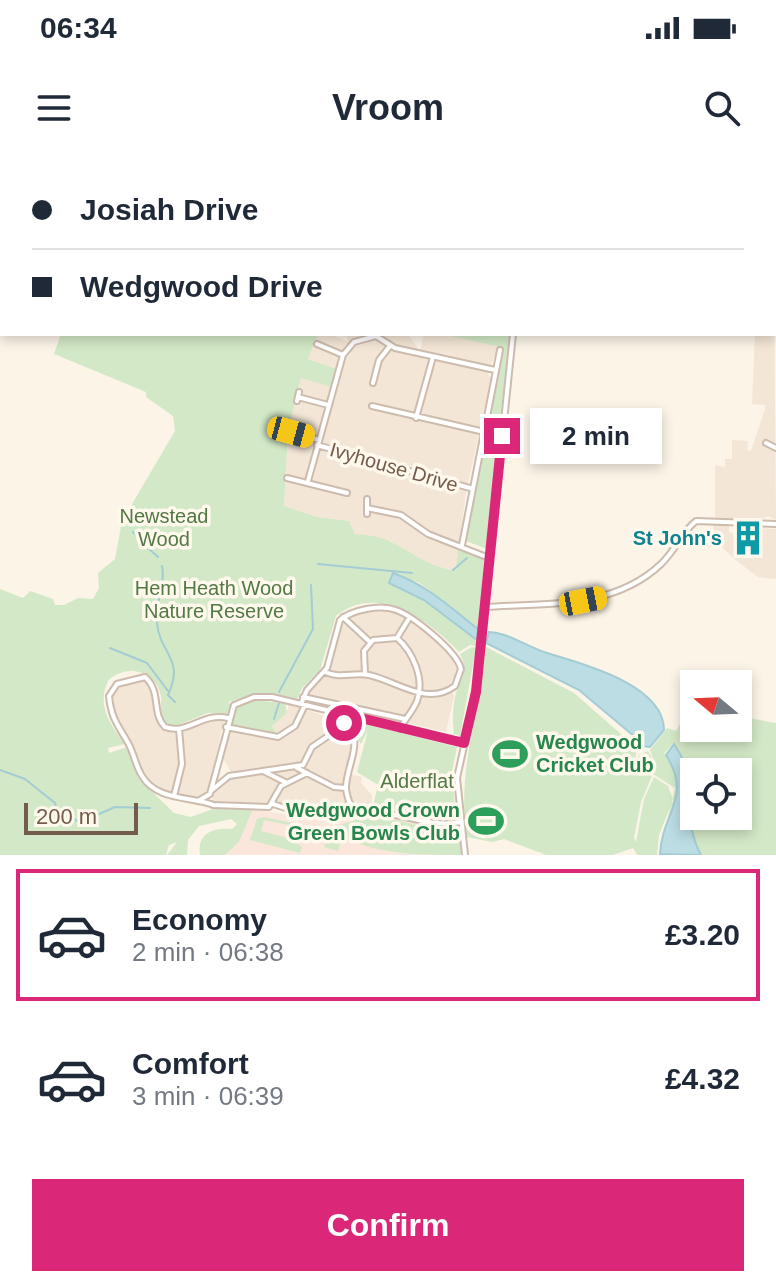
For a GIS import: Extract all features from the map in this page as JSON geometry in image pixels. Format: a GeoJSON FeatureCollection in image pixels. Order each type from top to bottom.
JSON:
{"type":"FeatureCollection","features":[{"type":"Feature","properties":{"kind":"street"},"geometry":{"type":"LineString","coordinates":[[308,481],[343,355],[351,344],[364,336],[376,336],[388,344],[433,357],[495,370]]}},
{"type":"Feature","properties":{"kind":"street"},"geometry":{"type":"LineString","coordinates":[[373,383],[379,360],[392,336]]}},
{"type":"Feature","properties":{"kind":"street"},"geometry":{"type":"LineString","coordinates":[[465,855],[457,778],[476,692],[513,336]]}},
{"type":"Feature","properties":{"kind":"street"},"geometry":{"type":"LineString","coordinates":[[317,344],[343,355]]}},
{"type":"Feature","properties":{"kind":"street"},"geometry":{"type":"LineString","coordinates":[[462,545],[470,488],[500,354]]}},
{"type":"Feature","properties":{"kind":"street"},"geometry":{"type":"LineString","coordinates":[[416,418],[433,357]]}},
{"type":"Feature","properties":{"kind":"street"},"geometry":{"type":"LineString","coordinates":[[298,397],[328,405]]}},
{"type":"Feature","properties":{"kind":"street"},"geometry":{"type":"LineString","coordinates":[[372,406],[502,436]]}},
{"type":"Feature","properties":{"kind":"street","name":"Ivyhouse Drive"},"geometry":{"type":"LineString","coordinates":[[291,432],[470,488]]}},
{"type":"Feature","properties":{"kind":"street"},"geometry":{"type":"LineString","coordinates":[[766,443],[776,448]]}},
{"type":"Feature","properties":{"kind":"street"},"geometry":{"type":"LineString","coordinates":[[287,478],[347,493]]}},
{"type":"Feature","properties":{"kind":"street"},"geometry":{"type":"LineString","coordinates":[[367,499],[367,514]]}},
{"type":"Feature","properties":{"kind":"street"},"geometry":{"type":"LineString","coordinates":[[367,508],[393,511],[428,534],[489,558]]}},
{"type":"Feature","properties":{"kind":"street"},"geometry":{"type":"LineString","coordinates":[[485,607],[606,596],[639,581],[660,565],[696,521],[776,524]]}},
{"type":"Feature","properties":{"kind":"street"},"geometry":{"type":"LineString","coordinates":[[226,727],[278,737],[295,726],[303,697],[325,672],[337,624],[343,617],[367,609],[393,609],[441,640],[456,656],[461,669],[457,683],[449,691],[418,693],[365,674],[340,677],[325,672]]}},
{"type":"Feature","properties":{"kind":"street"},"geometry":{"type":"LineString","coordinates":[[343,617],[370,642]]}},
{"type":"Feature","properties":{"kind":"street"},"geometry":{"type":"LineString","coordinates":[[397,638],[408,620]]}},
{"type":"Feature","properties":{"kind":"street"},"geometry":{"type":"LineString","coordinates":[[397,638],[413,659],[418,693],[400,729]]}},
{"type":"Feature","properties":{"kind":"street"},"geometry":{"type":"LineString","coordinates":[[370,642],[397,638]]}},
{"type":"Feature","properties":{"kind":"street"},"geometry":{"type":"LineString","coordinates":[[365,674],[364,655],[370,642]]}},
{"type":"Feature","properties":{"kind":"street"},"geometry":{"type":"LineString","coordinates":[[228,718],[209,716],[179,729],[170,729],[160,722],[158,700],[149,678],[132,678],[111,691],[113,721],[129,744],[140,773],[150,786],[174,796],[214,805],[269,807],[279,790],[307,773]]}},
{"type":"Feature","properties":{"kind":"street"},"geometry":{"type":"LineString","coordinates":[[214,805],[210,793],[228,718],[238,701],[254,697],[303,704],[464,743]]}},
{"type":"Feature","properties":{"kind":"street"},"geometry":{"type":"LineString","coordinates":[[303,697],[405,719]]}},
{"type":"Feature","properties":{"kind":"street"},"geometry":{"type":"LineString","coordinates":[[198,801],[226,777],[297,768],[306,762],[316,743],[334,732],[344,714]]}},
{"type":"Feature","properties":{"kind":"street"},"geometry":{"type":"LineString","coordinates":[[342,722],[353,732],[355,741],[346,788],[355,815],[377,811],[430,825],[460,822]]}},
{"type":"Feature","properties":{"kind":"street"},"geometry":{"type":"LineString","coordinates":[[174,796],[182,764],[179,729]]}},
{"type":"Feature","properties":{"kind":"street"},"geometry":{"type":"LineString","coordinates":[[297,768],[334,787],[346,788]]}},
{"type":"Feature","properties":{"kind":"street"},"geometry":{"type":"LineString","coordinates":[[263,771],[287,783]]}},
{"type":"Feature","properties":{"kind":"street"},"geometry":{"type":"LineString","coordinates":[[273,804],[329,816],[339,813],[350,803]]}},
{"type":"Feature","properties":{"kind":"shaded area"},"geometry":{"type":"Polygon","coordinates":[[[317,336],[334,336],[348,342],[346,336],[409,336],[420,351],[424,336],[451,336],[498,346],[488,373],[491,379],[466,492],[456,567],[450,570],[437,567],[411,556],[391,541],[355,534],[349,521],[317,517],[284,506],[288,432],[301,378],[336,370],[308,359],[317,336]]]}},
{"type":"Feature","properties":{"kind":"shaded area"},"geometry":{"type":"Polygon","coordinates":[[[755,336],[774,336],[776,520],[768,516],[756,522],[715,518],[715,465],[725,467],[725,459],[732,459],[732,440],[748,441],[747,450],[751,451],[765,409],[765,405],[752,404],[755,336]]]}},
{"type":"Feature","properties":{"kind":"shaded area"},"geometry":{"type":"Polygon","coordinates":[[[713,525],[729,525],[729,532],[758,543],[760,528],[776,529],[776,579],[758,577],[737,561],[716,542],[713,525]]]}},
{"type":"Feature","properties":{"kind":"shaded area"},"geometry":{"type":"Polygon","coordinates":[[[360,613],[395,613],[437,640],[454,657],[460,670],[450,688],[454,696],[446,732],[307,699],[309,691],[326,675],[341,620],[360,613]]]}},
{"type":"Feature","properties":{"kind":"shaded area"},"geometry":{"type":"Polygon","coordinates":[[[142,678],[150,683],[159,724],[168,731],[184,731],[207,719],[224,719],[207,796],[201,799],[166,793],[151,784],[143,774],[131,742],[116,725],[110,698],[117,686],[142,678]]]}},
{"type":"Feature","properties":{"kind":"shaded area"},"geometry":{"type":"Polygon","coordinates":[[[289,705],[346,722],[344,725],[352,733],[354,745],[346,773],[362,777],[361,783],[372,795],[372,803],[350,808],[347,802],[329,815],[288,807],[213,802],[212,795],[220,783],[234,777],[221,755],[229,729],[276,739],[277,734],[271,724],[286,713],[289,705]]]}},
{"type":"Feature","properties":{"kind":"shaded area"},"geometry":{"type":"Polygon","coordinates":[[[371,805],[431,822],[456,820],[462,855],[225,855],[239,842],[253,809],[324,821],[371,805]]]}},
{"type":"Feature","properties":{"kind":"green space","name":"Hem Heath Wood Nature Reserve"},"geometry":{"type":"Polygon","coordinates":[[[60,336],[317,336],[308,359],[336,369],[331,387],[301,378],[288,432],[284,506],[317,517],[349,521],[355,534],[387,540],[423,560],[450,570],[456,567],[458,550],[485,560],[478,629],[420,583],[393,574],[389,582],[424,600],[477,640],[476,646],[470,645],[459,652],[418,618],[385,604],[368,603],[336,616],[320,670],[302,688],[297,700],[270,696],[246,697],[228,702],[231,705],[227,714],[207,713],[174,727],[162,721],[161,697],[147,675],[123,672],[108,681],[104,707],[110,723],[125,744],[108,748],[109,753],[127,747],[138,778],[174,813],[191,817],[213,809],[253,809],[239,842],[225,855],[200,855],[201,841],[213,831],[232,829],[237,824],[231,819],[199,826],[188,840],[187,855],[167,855],[177,842],[169,845],[166,855],[0,855],[0,589],[23,598],[30,591],[53,599],[55,605],[64,605],[78,598],[93,599],[99,588],[98,573],[115,559],[122,521],[175,431],[173,416],[146,397],[146,392],[54,354],[60,336]]]}},
{"type":"Feature","properties":{"kind":"green space"},"geometry":{"type":"Polygon","coordinates":[[[451,336],[511,336],[498,431],[486,429],[504,348],[451,336]]]}},
{"type":"Feature","properties":{"kind":"green space"},"geometry":{"type":"Polygon","coordinates":[[[485,437],[500,439],[487,549],[466,541],[485,437]]]}},
{"type":"Feature","properties":{"kind":"green space"},"geometry":{"type":"Polygon","coordinates":[[[486,647],[574,693],[637,748],[634,764],[639,755],[648,751],[652,758],[651,772],[635,767],[652,776],[641,802],[634,838],[636,842],[644,799],[654,777],[668,786],[673,800],[659,835],[657,855],[637,855],[633,848],[613,855],[546,855],[504,839],[492,842],[467,837],[464,789],[486,647]]]}},
{"type":"Feature","properties":{"kind":"green space"},"geometry":{"type":"Polygon","coordinates":[[[476,648],[460,736],[454,734],[453,718],[464,669],[460,654],[476,648]]]}},
{"type":"Feature","properties":{"kind":"green space"},"geometry":{"type":"Polygon","coordinates":[[[252,700],[285,703],[287,713],[272,726],[277,734],[230,725],[238,705],[252,700]]]}},
{"type":"Feature","properties":{"kind":"green space"},"geometry":{"type":"Polygon","coordinates":[[[752,719],[776,723],[776,855],[701,855],[692,830],[752,830],[752,758],[681,758],[673,743],[664,754],[677,778],[677,791],[659,855],[675,788],[653,774],[655,765],[650,750],[667,728],[676,731],[680,724],[680,742],[752,742],[752,719]]]}},
{"type":"Feature","properties":{"kind":"green space","name":"Alderflat"},"geometry":{"type":"Polygon","coordinates":[[[349,720],[457,747],[452,772],[456,820],[431,822],[373,806],[378,785],[357,772],[368,730],[361,744],[346,722],[349,720]]]}},
{"type":"Feature","properties":{"kind":"green space"},"geometry":{"type":"Polygon","coordinates":[[[373,814],[423,827],[457,827],[462,855],[410,854],[376,849],[328,829],[373,814]]]}},
{"type":"Feature","properties":{"kind":"green space"},"geometry":{"type":"Polygon","coordinates":[[[264,817],[326,830],[341,840],[338,851],[324,847],[327,833],[264,820],[261,831],[292,839],[302,847],[300,853],[250,840],[257,819],[264,817]]]}},
{"type":"Feature","properties":{"kind":"water"},"geometry":{"type":"Polygon","coordinates":[[[393,573],[427,590],[458,613],[478,629],[477,640],[424,600],[389,583],[393,573]]]}},
{"type":"Feature","properties":{"kind":"water"},"geometry":{"type":"Polygon","coordinates":[[[489,632],[599,670],[636,688],[660,714],[664,730],[650,747],[640,746],[641,742],[579,690],[486,643],[489,632]]]}},
{"type":"Feature","properties":{"kind":"water"},"geometry":{"type":"Polygon","coordinates":[[[674,744],[682,758],[680,830],[693,830],[701,855],[660,854],[677,783],[666,755],[674,744]]]}},
{"type":"Feature","properties":{"kind":"waterway"},"geometry":{"type":"LineString","coordinates":[[133,532],[145,544]]}},
{"type":"Feature","properties":{"kind":"waterway"},"geometry":{"type":"LineString","coordinates":[[147,547],[158,557]]}},
{"type":"Feature","properties":{"kind":"waterway"},"geometry":{"type":"LineString","coordinates":[[453,570],[467,558]]}},
{"type":"Feature","properties":{"kind":"waterway"},"geometry":{"type":"LineString","coordinates":[[318,564],[412,573]]}},
{"type":"Feature","properties":{"kind":"waterway"},"geometry":{"type":"LineString","coordinates":[[162,566],[157,623],[162,643],[173,664],[173,683],[168,695],[175,702]]}},
{"type":"Feature","properties":{"kind":"waterway"},"geometry":{"type":"LineString","coordinates":[[279,692],[313,629],[311,585]]}},
{"type":"Feature","properties":{"kind":"waterway"},"geometry":{"type":"LineString","coordinates":[[110,648],[147,663],[168,691]]}},
{"type":"Feature","properties":{"kind":"waterway"},"geometry":{"type":"LineString","coordinates":[[274,719],[279,703]]}},
{"type":"Feature","properties":{"kind":"waterway"},"geometry":{"type":"LineString","coordinates":[[0,770],[25,779],[55,803],[56,807],[42,825]]}},
{"type":"Feature","properties":{"kind":"waterway"},"geometry":{"type":"LineString","coordinates":[[83,821],[115,807],[150,808]]}},
{"type":"Feature","properties":{"kind":"waterway"},"geometry":{"type":"LineString","coordinates":[[62,808],[78,822]]}},
{"type":"Feature","properties":{"kind":"place","name":"St John's"},"geometry":{"type":"Point","coordinates":[748,538]}},
{"type":"Feature","properties":{"kind":"place","name":"Wedgwood Cricket Club"},"geometry":{"type":"Point","coordinates":[510,754]}},
{"type":"Feature","properties":{"kind":"place","name":"Wedgwood Crown Green Bowls Club"},"geometry":{"type":"Point","coordinates":[486,821]}},
{"type":"Feature","properties":{"kind":"route"},"geometry":{"type":"LineString","coordinates":[[344,723],[344,714],[464,743],[476,692],[502,436]]}},
{"type":"Feature","properties":{"kind":"park label","name":"Newstead Wood"},"geometry":{"type":"Point","coordinates":[164,528]}}]}
